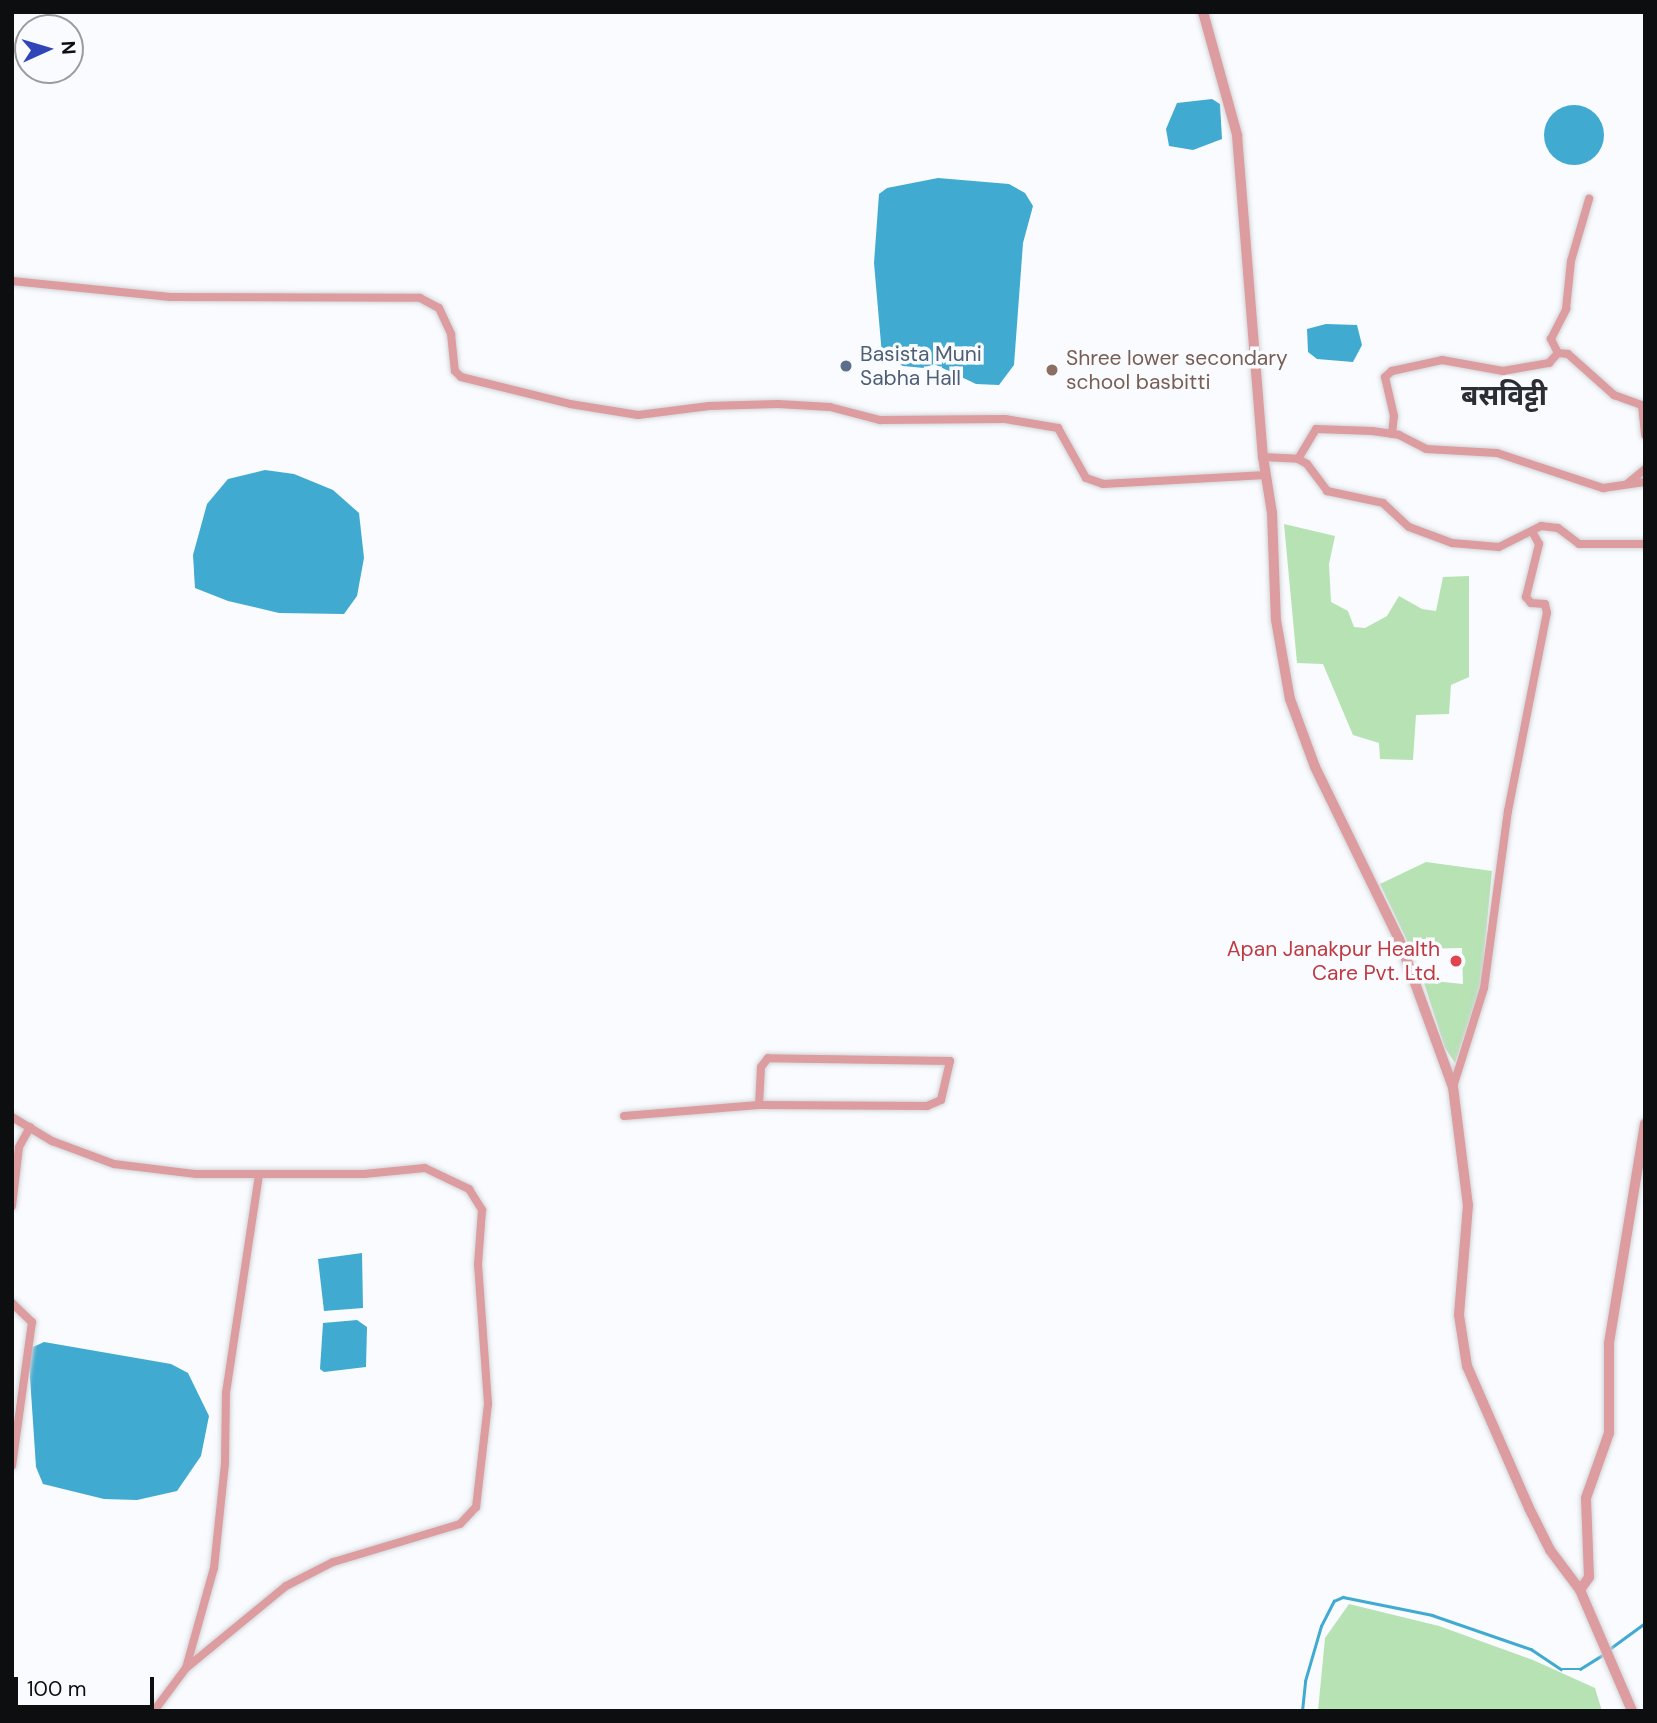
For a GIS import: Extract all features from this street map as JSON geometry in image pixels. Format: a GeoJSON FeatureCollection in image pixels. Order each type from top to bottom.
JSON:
{"type":"FeatureCollection","features":[{"type":"Feature","properties":{"kind":"street"},"geometry":{"type":"LineString","coordinates":[[1203,12],[1237,135],[1276,620],[1290,699],[1315,767],[1399,939],[1453,1087],[1468,1205],[1459,1315],[1467,1366],[1550,1550],[1580,1590],[1615,1662],[1632,1711]]}},
{"type":"Feature","properties":{"kind":"street"},"geometry":{"type":"LineString","coordinates":[[1558,353],[1551,339],[1566,309],[1571,261],[1589,199]]}},
{"type":"Feature","properties":{"kind":"street"},"geometry":{"type":"LineString","coordinates":[[12,281],[170,297],[420,298],[439,309],[451,334],[455,371],[461,377],[570,404],[638,415],[709,406],[778,404],[830,407],[880,421],[1005,419],[1062,431],[1086,478],[1102,484],[1266,475]]}},
{"type":"Feature","properties":{"kind":"street"},"geometry":{"type":"LineString","coordinates":[[1558,353],[1568,354],[1614,396],[1643,405],[1645,435]]}},
{"type":"Feature","properties":{"kind":"street"},"geometry":{"type":"LineString","coordinates":[[1392,434],[1394,416],[1385,377],[1392,371],[1442,360],[1503,371],[1549,363],[1558,353]]}},
{"type":"Feature","properties":{"kind":"street"},"geometry":{"type":"LineString","coordinates":[[1298,459],[1316,429],[1392,434],[1426,449],[1497,453],[1603,488],[1645,482]]}},
{"type":"Feature","properties":{"kind":"street"},"geometry":{"type":"LineString","coordinates":[[1263,457],[1298,459],[1307,464],[1327,491],[1383,503],[1409,527],[1432,537],[1489,547],[1533,533],[1541,526],[1558,528],[1579,544],[1645,544]]}},
{"type":"Feature","properties":{"kind":"street"},"geometry":{"type":"LineString","coordinates":[[1628,483],[1645,469]]}},
{"type":"Feature","properties":{"kind":"street"},"geometry":{"type":"LineString","coordinates":[[1453,1087],[1484,988],[1509,800],[1547,612],[1545,604],[1531,603],[1526,597],[1539,544],[1533,533]]}},
{"type":"Feature","properties":{"kind":"street"},"geometry":{"type":"LineString","coordinates":[[624,1116],[760,1105],[927,1106],[941,1100],[950,1061],[768,1058],[761,1067],[760,1105]]}},
{"type":"Feature","properties":{"kind":"street"},"geometry":{"type":"LineString","coordinates":[[12,1117],[51,1141],[114,1164],[196,1174],[259,1175],[364,1174],[425,1168],[450,1177],[476,1197],[482,1210],[478,1264],[488,1404],[479,1495],[472,1513],[460,1524],[332,1562],[286,1586],[186,1668],[154,1711]]}},
{"type":"Feature","properties":{"kind":"street"},"geometry":{"type":"LineString","coordinates":[[1580,1590],[1588,1577],[1586,1498],[1609,1433],[1609,1343],[1645,1124]]}},
{"type":"Feature","properties":{"kind":"street"},"geometry":{"type":"LineString","coordinates":[[12,1206],[19,1147],[30,1127]]}},
{"type":"Feature","properties":{"kind":"street"},"geometry":{"type":"LineString","coordinates":[[186,1668],[214,1568],[225,1463],[226,1393],[259,1175]]}},
{"type":"Feature","properties":{"kind":"street"},"geometry":{"type":"LineString","coordinates":[[12,1303],[32,1322],[12,1466]]}},
{"type":"Feature","properties":{"kind":"green space"},"geometry":{"type":"Polygon","coordinates":[[[1284,524],[1335,536],[1329,564],[1331,602],[1348,611],[1354,627],[1365,628],[1387,616],[1399,596],[1422,609],[1436,611],[1443,577],[1469,576],[1469,677],[1451,685],[1449,714],[1416,715],[1413,760],[1380,759],[1379,743],[1353,735],[1323,664],[1297,663],[1284,524]]]}},
{"type":"Feature","properties":{"kind":"green space"},"geometry":{"type":"Polygon","coordinates":[[[1426,862],[1492,871],[1481,985],[1455,1063],[1445,1048],[1423,980],[1463,984],[1462,948],[1411,949],[1380,884],[1426,862]]]}},
{"type":"Feature","properties":{"kind":"green space"},"geometry":{"type":"Polygon","coordinates":[[[1349,1604],[1439,1626],[1533,1660],[1595,1688],[1602,1711],[1318,1711],[1325,1638],[1349,1604]]]}},
{"type":"Feature","properties":{"kind":"water"},"geometry":{"type":"Polygon","coordinates":[[[1212,99],[1220,104],[1222,139],[1193,150],[1169,146],[1166,129],[1177,103],[1212,99]]]}},
{"type":"Feature","properties":{"kind":"water"},"geometry":{"type":"Polygon","coordinates":[[[1574,105],[1591,110],[1599,118],[1604,135],[1599,152],[1591,160],[1574,165],[1557,160],[1549,152],[1544,135],[1549,118],[1557,110],[1574,105]]]}},
{"type":"Feature","properties":{"kind":"water"},"geometry":{"type":"Polygon","coordinates":[[[938,178],[1009,184],[1025,193],[1033,206],[1023,243],[1014,365],[999,385],[976,384],[934,364],[924,368],[903,366],[882,355],[874,263],[879,194],[887,188],[938,178]]]}},
{"type":"Feature","properties":{"kind":"water"},"geometry":{"type":"Polygon","coordinates":[[[1326,324],[1357,325],[1362,345],[1353,362],[1317,359],[1308,352],[1307,329],[1326,324]]]}},
{"type":"Feature","properties":{"kind":"water"},"geometry":{"type":"Polygon","coordinates":[[[265,470],[294,474],[333,490],[359,513],[364,558],[357,596],[344,614],[279,613],[228,601],[195,588],[193,555],[207,504],[228,479],[265,470]]]}},
{"type":"Feature","properties":{"kind":"water"},"geometry":{"type":"Polygon","coordinates":[[[362,1253],[363,1308],[324,1311],[318,1259],[362,1253]]]}},
{"type":"Feature","properties":{"kind":"water"},"geometry":{"type":"Polygon","coordinates":[[[357,1320],[367,1327],[366,1367],[324,1372],[320,1369],[323,1323],[357,1320]]]}},
{"type":"Feature","properties":{"kind":"water"},"geometry":{"type":"Polygon","coordinates":[[[44,1342],[171,1364],[188,1373],[209,1416],[201,1456],[177,1491],[137,1500],[104,1499],[43,1484],[36,1467],[29,1362],[31,1348],[44,1342]]]}},
{"type":"Feature","properties":{"kind":"waterway"},"geometry":{"type":"LineString","coordinates":[[1302,1711],[1305,1681],[1321,1626],[1334,1601],[1343,1597],[1432,1615],[1531,1649],[1561,1669],[1580,1669],[1604,1654]]}},
{"type":"Feature","properties":{"kind":"waterway"},"geometry":{"type":"LineString","coordinates":[[1608,1650],[1645,1623]]}},
{"type":"Feature","properties":{"kind":"place","name":"Basista Muni Sabha Hall"},"geometry":{"type":"Point","coordinates":[846,366]}},
{"type":"Feature","properties":{"kind":"place","name":"Shree lower secondary school basbitti"},"geometry":{"type":"Point","coordinates":[1052,370]}},
{"type":"Feature","properties":{"kind":"place","name":"Apan Janakpur Health Care Pvt. Ltd."},"geometry":{"type":"Point","coordinates":[1456,961]}},
{"type":"Feature","properties":{"kind":"district","name":"बसविट्टी"},"geometry":{"type":"Point","coordinates":[1504,396]}}]}
